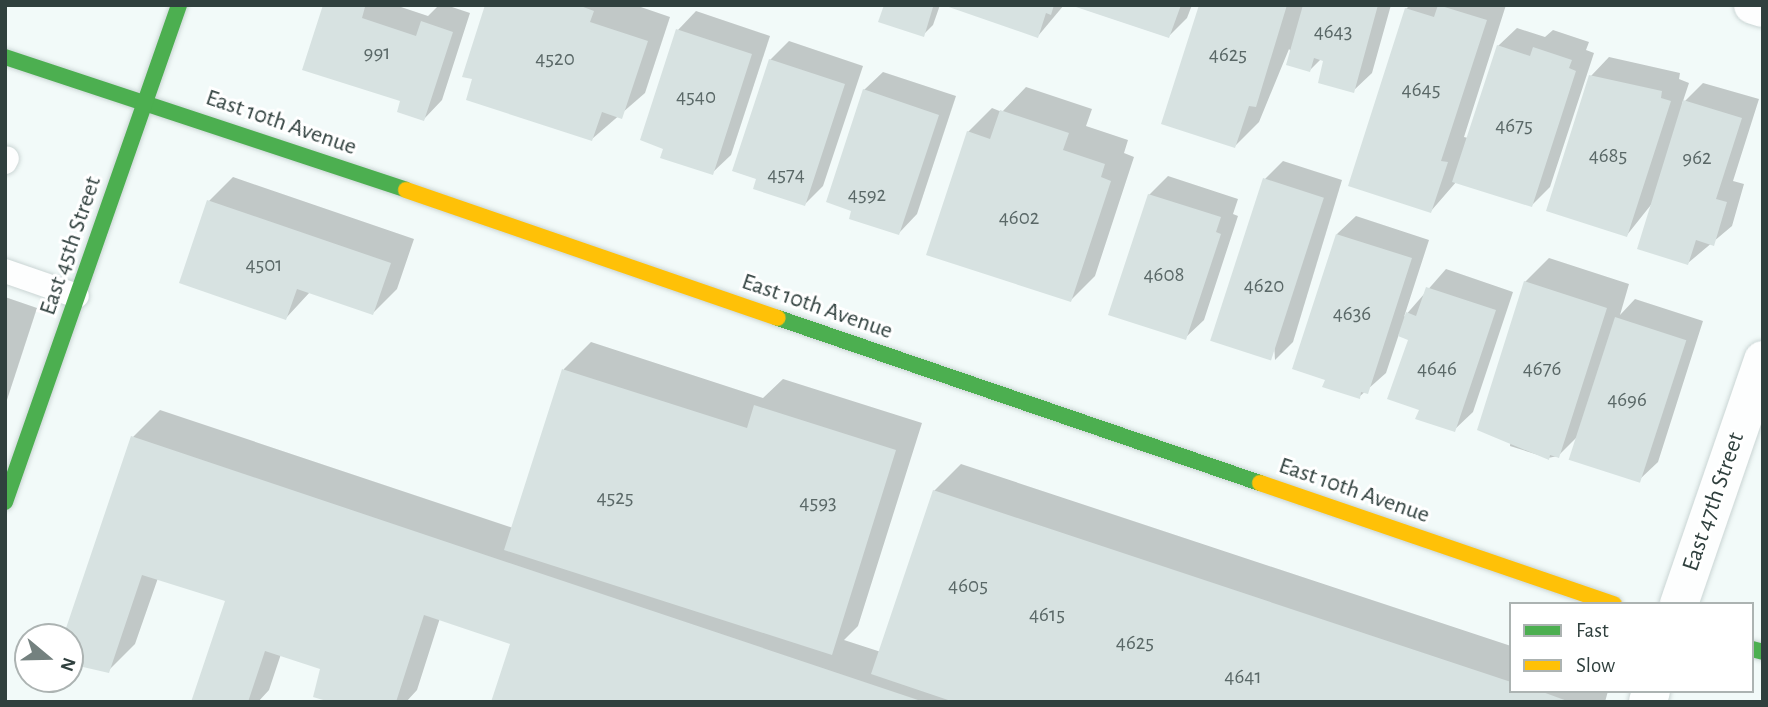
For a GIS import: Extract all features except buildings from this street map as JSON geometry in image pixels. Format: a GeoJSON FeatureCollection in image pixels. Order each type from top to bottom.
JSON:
{"type":"FeatureCollection","features":[{"type":"Feature","properties":{"kind":"street","name":"East 45th Street"},"geometry":{"type":"LineString","coordinates":[[5,502],[179,5]]}},
{"type":"Feature","properties":{"kind":"street"},"geometry":{"type":"LineString","coordinates":[[1753,5],[1763,8]]}},
{"type":"Feature","properties":{"kind":"street","name":"East 10th Avenue"},"geometry":{"type":"LineString","coordinates":[[5,57],[146,101],[1608,602]]}},
{"type":"Feature","properties":{"kind":"street","name":"East 47th Street"},"geometry":{"type":"LineString","coordinates":[[1680,602],[1763,359]]}},
{"type":"Feature","properties":{"kind":"lane"},"geometry":{"type":"LineString","coordinates":[[5,271],[78,296]]}},
{"type":"Feature","properties":{"kind":"traffic: fast"},"geometry":{"type":"LineString","coordinates":[[5,502],[179,5]]}},
{"type":"Feature","properties":{"kind":"traffic: fast"},"geometry":{"type":"LineString","coordinates":[[5,57],[406,190]]}},
{"type":"Feature","properties":{"kind":"traffic: fast"},"geometry":{"type":"LineString","coordinates":[[778,318],[1260,483]]}},
{"type":"Feature","properties":{"kind":"traffic: fast"},"geometry":{"type":"LineString","coordinates":[[1754,650],[1763,652]]}},
{"type":"Feature","properties":{"kind":"traffic: slow"},"geometry":{"type":"LineString","coordinates":[[406,190],[778,318]]}},
{"type":"Feature","properties":{"kind":"traffic: slow"},"geometry":{"type":"LineString","coordinates":[[1260,483],[1608,602]]}}]}
